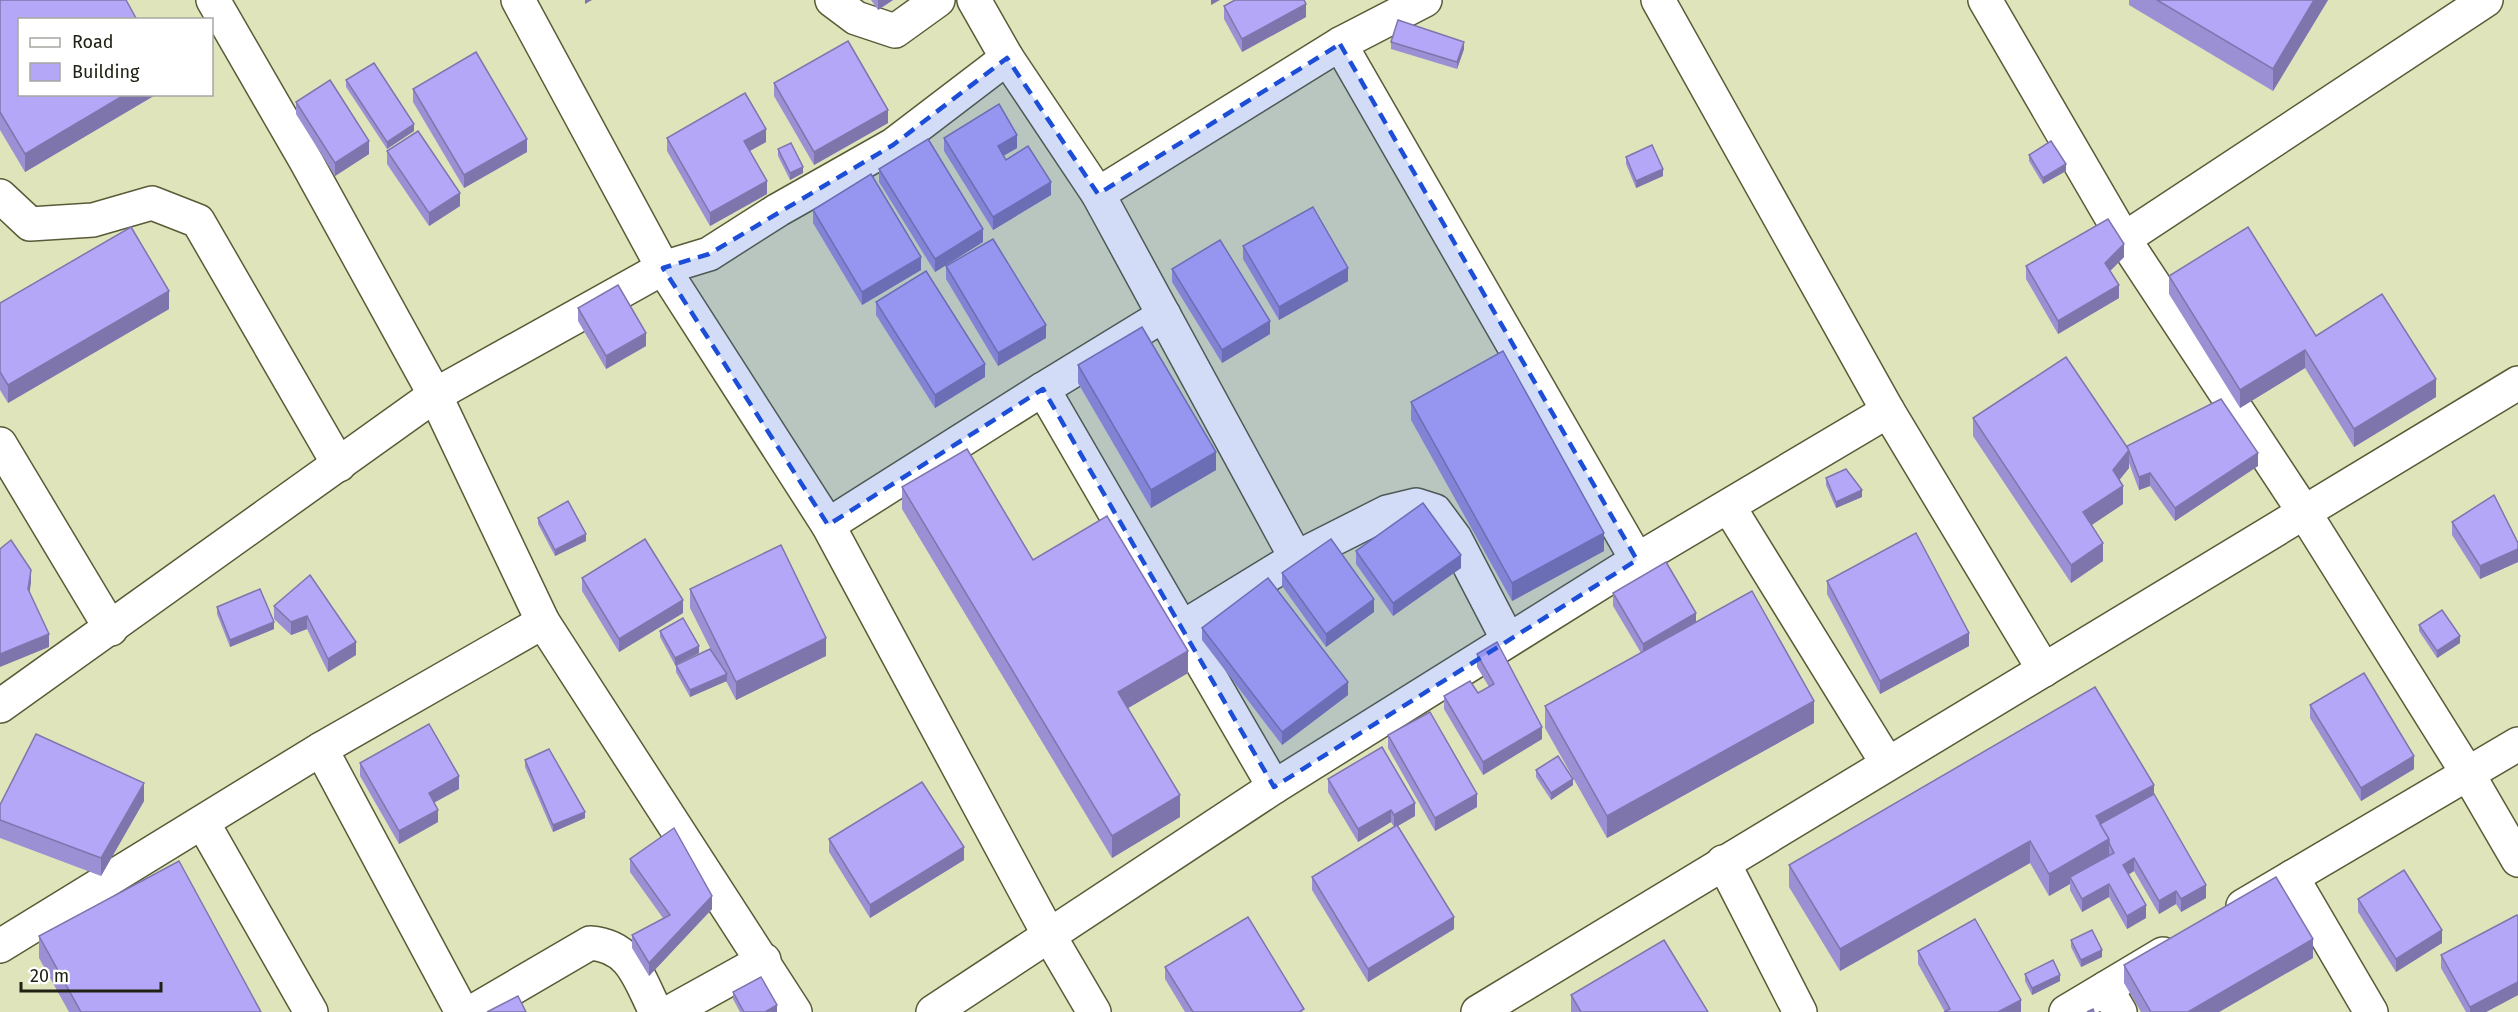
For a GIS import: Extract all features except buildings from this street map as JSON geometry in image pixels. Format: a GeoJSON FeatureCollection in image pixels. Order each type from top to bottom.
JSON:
{"type":"FeatureCollection","features":[{"type":"Feature","properties":{"kind":"street"},"geometry":{"type":"LineString","coordinates":[[213,0],[306,161],[435,395],[543,622],[764,960],[795,1012]]}},
{"type":"Feature","properties":{"kind":"street"},"geometry":{"type":"LineString","coordinates":[[518,0],[663,268],[828,525],[1050,937],[1094,1012]]}},
{"type":"Feature","properties":{"kind":"street"},"geometry":{"type":"LineString","coordinates":[[832,0],[856,18],[895,31],[938,0]]}},
{"type":"Feature","properties":{"kind":"street"},"geometry":{"type":"LineString","coordinates":[[974,0],[1007,58],[1098,194],[1296,558]]}},
{"type":"Feature","properties":{"kind":"street"},"geometry":{"type":"LineString","coordinates":[[1098,194],[1340,44],[1425,0]]}},
{"type":"Feature","properties":{"kind":"street"},"geometry":{"type":"LineString","coordinates":[[1658,0],[1888,411],[2044,670]]}},
{"type":"Feature","properties":{"kind":"street"},"geometry":{"type":"LineString","coordinates":[[1985,0],[2124,239],[2304,512],[2468,774],[2518,860]]}},
{"type":"Feature","properties":{"kind":"street"},"geometry":{"type":"LineString","coordinates":[[2124,239],[2485,0]]}},
{"type":"Feature","properties":{"kind":"street"},"geometry":{"type":"LineString","coordinates":[[1340,44],[1637,560]]}},
{"type":"Feature","properties":{"kind":"street"},"geometry":{"type":"LineString","coordinates":[[0,706],[111,629],[435,395],[663,268],[709,254],[778,210],[894,145],[1007,58]]}},
{"type":"Feature","properties":{"kind":"street"},"geometry":{"type":"LineString","coordinates":[[0,196],[30,224],[93,220],[152,203],[198,221],[339,465]]}},
{"type":"Feature","properties":{"kind":"street"},"geometry":{"type":"LineString","coordinates":[[828,525],[1043,388],[1164,315]]}},
{"type":"Feature","properties":{"kind":"street"},"geometry":{"type":"LineString","coordinates":[[1478,1012],[2518,383]]}},
{"type":"Feature","properties":{"kind":"street"},"geometry":{"type":"LineString","coordinates":[[1043,388],[1275,787]]}},
{"type":"Feature","properties":{"kind":"street"},"geometry":{"type":"LineString","coordinates":[[933,1012],[1275,787],[1508,640],[1637,560],[1730,507],[1888,411]]}},
{"type":"Feature","properties":{"kind":"street"},"geometry":{"type":"LineString","coordinates":[[0,444],[111,629]]}},
{"type":"Feature","properties":{"kind":"street"},"geometry":{"type":"LineString","coordinates":[[1183,627],[1296,558],[1387,512],[1416,505],[1435,511],[1455,538],[1508,640]]}},
{"type":"Feature","properties":{"kind":"street"},"geometry":{"type":"LineString","coordinates":[[1730,507],[1887,763]]}},
{"type":"Feature","properties":{"kind":"street"},"geometry":{"type":"LineString","coordinates":[[0,946],[321,749],[543,622]]}},
{"type":"Feature","properties":{"kind":"street"},"geometry":{"type":"LineString","coordinates":[[2214,924],[2518,744]]}},
{"type":"Feature","properties":{"kind":"street"},"geometry":{"type":"LineString","coordinates":[[321,749],[462,1012]]}},
{"type":"Feature","properties":{"kind":"street"},"geometry":{"type":"LineString","coordinates":[[203,823],[311,1012]]}},
{"type":"Feature","properties":{"kind":"street"},"geometry":{"type":"LineString","coordinates":[[1723,862],[1800,1012]]}},
{"type":"Feature","properties":{"kind":"street"},"geometry":{"type":"LineString","coordinates":[[2292,877],[2371,1012]]}},
{"type":"Feature","properties":{"kind":"street"},"geometry":{"type":"LineString","coordinates":[[2066,1012],[2113,1000],[2184,941]]}},
{"type":"Feature","properties":{"kind":"street"},"geometry":{"type":"LineString","coordinates":[[472,1012],[590,943],[608,944],[621,952],[632,966],[656,1012]]}},
{"type":"Feature","properties":{"kind":"street"},"geometry":{"type":"LineString","coordinates":[[670,1012],[764,960]]}},
{"type":"Feature","properties":{"kind":"highlighted area"},"geometry":{"type":"Polygon","coordinates":[[[1340,44],[1637,560],[1274,787],[1043,389],[828,525],[663,268],[709,254],[893,145],[1007,58],[1098,194],[1340,44]]]}}]}
